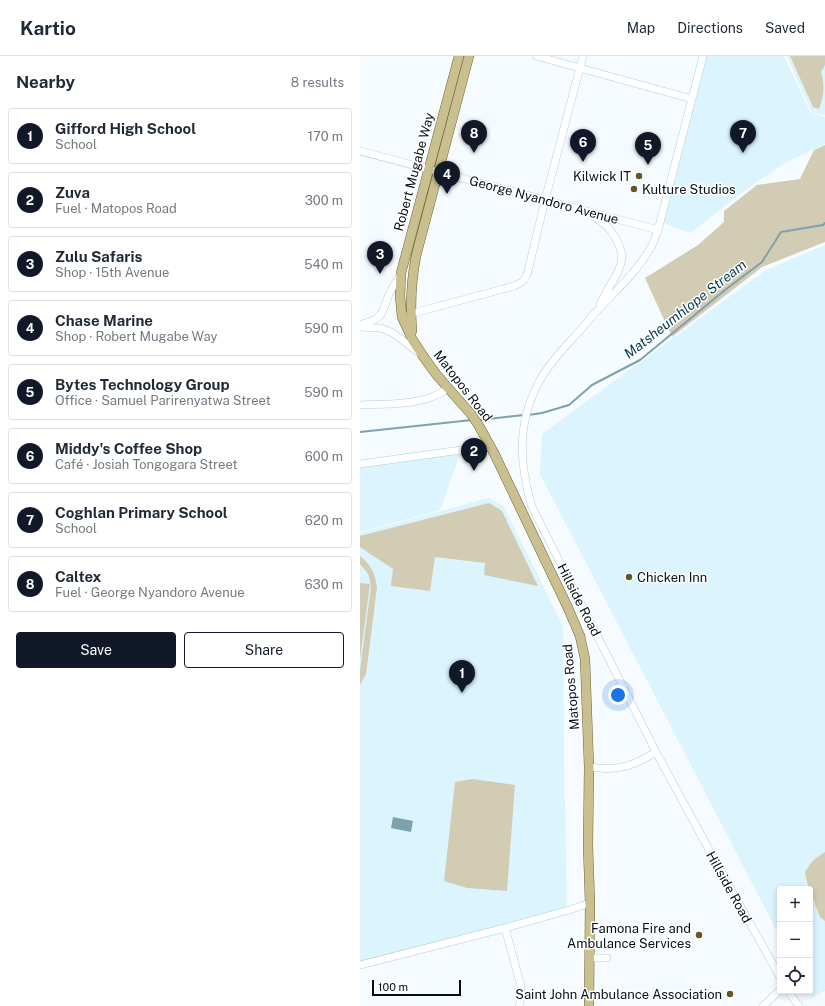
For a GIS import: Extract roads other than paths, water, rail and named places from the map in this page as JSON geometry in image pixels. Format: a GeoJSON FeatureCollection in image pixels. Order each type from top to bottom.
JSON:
{"type":"FeatureCollection","features":[{"type":"Feature","properties":{"kind":"main road","name":"Robert Mugabe Way"},"geometry":{"type":"LineString","coordinates":[[412,339],[402,317],[400,296],[401,273],[459,56]]}},
{"type":"Feature","properties":{"kind":"main road","name":"Robert Mugabe Way"},"geometry":{"type":"LineString","coordinates":[[412,339],[410,314],[414,263],[469,56]]}},
{"type":"Feature","properties":{"kind":"main road","name":"Matopos Road"},"geometry":{"type":"LineString","coordinates":[[412,339],[423,356],[471,414],[479,426],[568,608],[580,636],[585,659],[589,767],[589,1006]]}},
{"type":"Feature","properties":{"kind":"street"},"geometry":{"type":"LineString","coordinates":[[536,56],[692,100]]}},
{"type":"Feature","properties":{"kind":"street"},"geometry":{"type":"LineString","coordinates":[[410,314],[514,286],[525,280],[583,56]]}},
{"type":"Feature","properties":{"kind":"street","name":"Hillside Road"},"geometry":{"type":"LineString","coordinates":[[703,56],[658,230],[649,251],[637,268],[557,356],[543,375],[527,408],[522,430],[522,463],[532,507],[656,752],[777,972]]}},
{"type":"Feature","properties":{"kind":"street","name":"George Nyandoro Avenue"},"geometry":{"type":"LineString","coordinates":[[360,151],[658,230]]}},
{"type":"Feature","properties":{"kind":"street"},"geometry":{"type":"LineString","coordinates":[[588,211],[608,227],[617,240],[622,254],[618,272],[596,312]]}},
{"type":"Feature","properties":{"kind":"street"},"geometry":{"type":"LineString","coordinates":[[360,326],[380,316],[390,292],[401,273]]}},
{"type":"Feature","properties":{"kind":"street"},"geometry":{"type":"LineString","coordinates":[[360,326],[381,328],[393,333],[423,356]]}},
{"type":"Feature","properties":{"kind":"street"},"geometry":{"type":"LineString","coordinates":[[360,405],[412,402],[430,398],[448,388]]}},
{"type":"Feature","properties":{"kind":"street"},"geometry":{"type":"LineString","coordinates":[[360,464],[490,446]]}},
{"type":"Feature","properties":{"kind":"street"},"geometry":{"type":"LineString","coordinates":[[589,767],[602,769],[623,767],[641,762],[656,752]]}},
{"type":"Feature","properties":{"kind":"street"},"geometry":{"type":"LineString","coordinates":[[360,966],[505,928],[590,903]]}},
{"type":"Feature","properties":{"kind":"street"},"geometry":{"type":"LineString","coordinates":[[505,928],[521,986],[519,1006]]}},
{"type":"Feature","properties":{"kind":"street"},"geometry":{"type":"LineString","coordinates":[[589,958],[607,958]]}},
{"type":"Feature","properties":{"kind":"street"},"geometry":{"type":"LineString","coordinates":[[763,1006],[777,993]]}},
{"type":"Feature","properties":{"kind":"street"},"geometry":{"type":"LineString","coordinates":[[790,994],[799,1006]]}},
{"type":"Feature","properties":{"kind":"waterway","name":"Matsheumhlope Stream"},"geometry":{"type":"LineString","coordinates":[[528,415],[542,413],[569,405],[592,385],[640,360],[725,290],[762,262],[781,232],[823,225],[825,223]]}},
{"type":"Feature","properties":{"kind":"waterway","name":"Matsheumhlope Stream"},"geometry":{"type":"LineString","coordinates":[[479,420],[524,415]]}},
{"type":"Feature","properties":{"kind":"waterway","name":"Matsheumhlope Stream"},"geometry":{"type":"LineString","coordinates":[[360,432],[472,420]]}},
{"type":"Feature","properties":{"kind":"place","name":"Caltex"},"geometry":{"type":"Point","coordinates":[474,153]}},
{"type":"Feature","properties":{"kind":"place","name":"Coghlan Primary School"},"geometry":{"type":"Point","coordinates":[743,153]}},
{"type":"Feature","properties":{"kind":"place","name":"Middy's Coffee Shop"},"geometry":{"type":"Point","coordinates":[583,162]}},
{"type":"Feature","properties":{"kind":"place","name":"Bytes Technology Group"},"geometry":{"type":"Point","coordinates":[648,165]}},
{"type":"Feature","properties":{"kind":"place","name":"Kilwick IT"},"geometry":{"type":"Point","coordinates":[639,176]}},
{"type":"Feature","properties":{"kind":"place","name":"Kulture Studios"},"geometry":{"type":"Point","coordinates":[634,189]}},
{"type":"Feature","properties":{"kind":"place","name":"Chase Marine"},"geometry":{"type":"Point","coordinates":[447,194]}},
{"type":"Feature","properties":{"kind":"place","name":"Zulu Safaris"},"geometry":{"type":"Point","coordinates":[380,274]}},
{"type":"Feature","properties":{"kind":"place","name":"Zuva"},"geometry":{"type":"Point","coordinates":[474,471]}},
{"type":"Feature","properties":{"kind":"place","name":"Chicken Inn"},"geometry":{"type":"Point","coordinates":[629,577]}},
{"type":"Feature","properties":{"kind":"place","name":"Gifford High School"},"geometry":{"type":"Point","coordinates":[462,693]}},
{"type":"Feature","properties":{"kind":"place","name":"Famona Fire and Ambulance Services"},"geometry":{"type":"Point","coordinates":[699,935]}},
{"type":"Feature","properties":{"kind":"place","name":"Saint John Ambulance Association"},"geometry":{"type":"Point","coordinates":[730,994]}}]}
